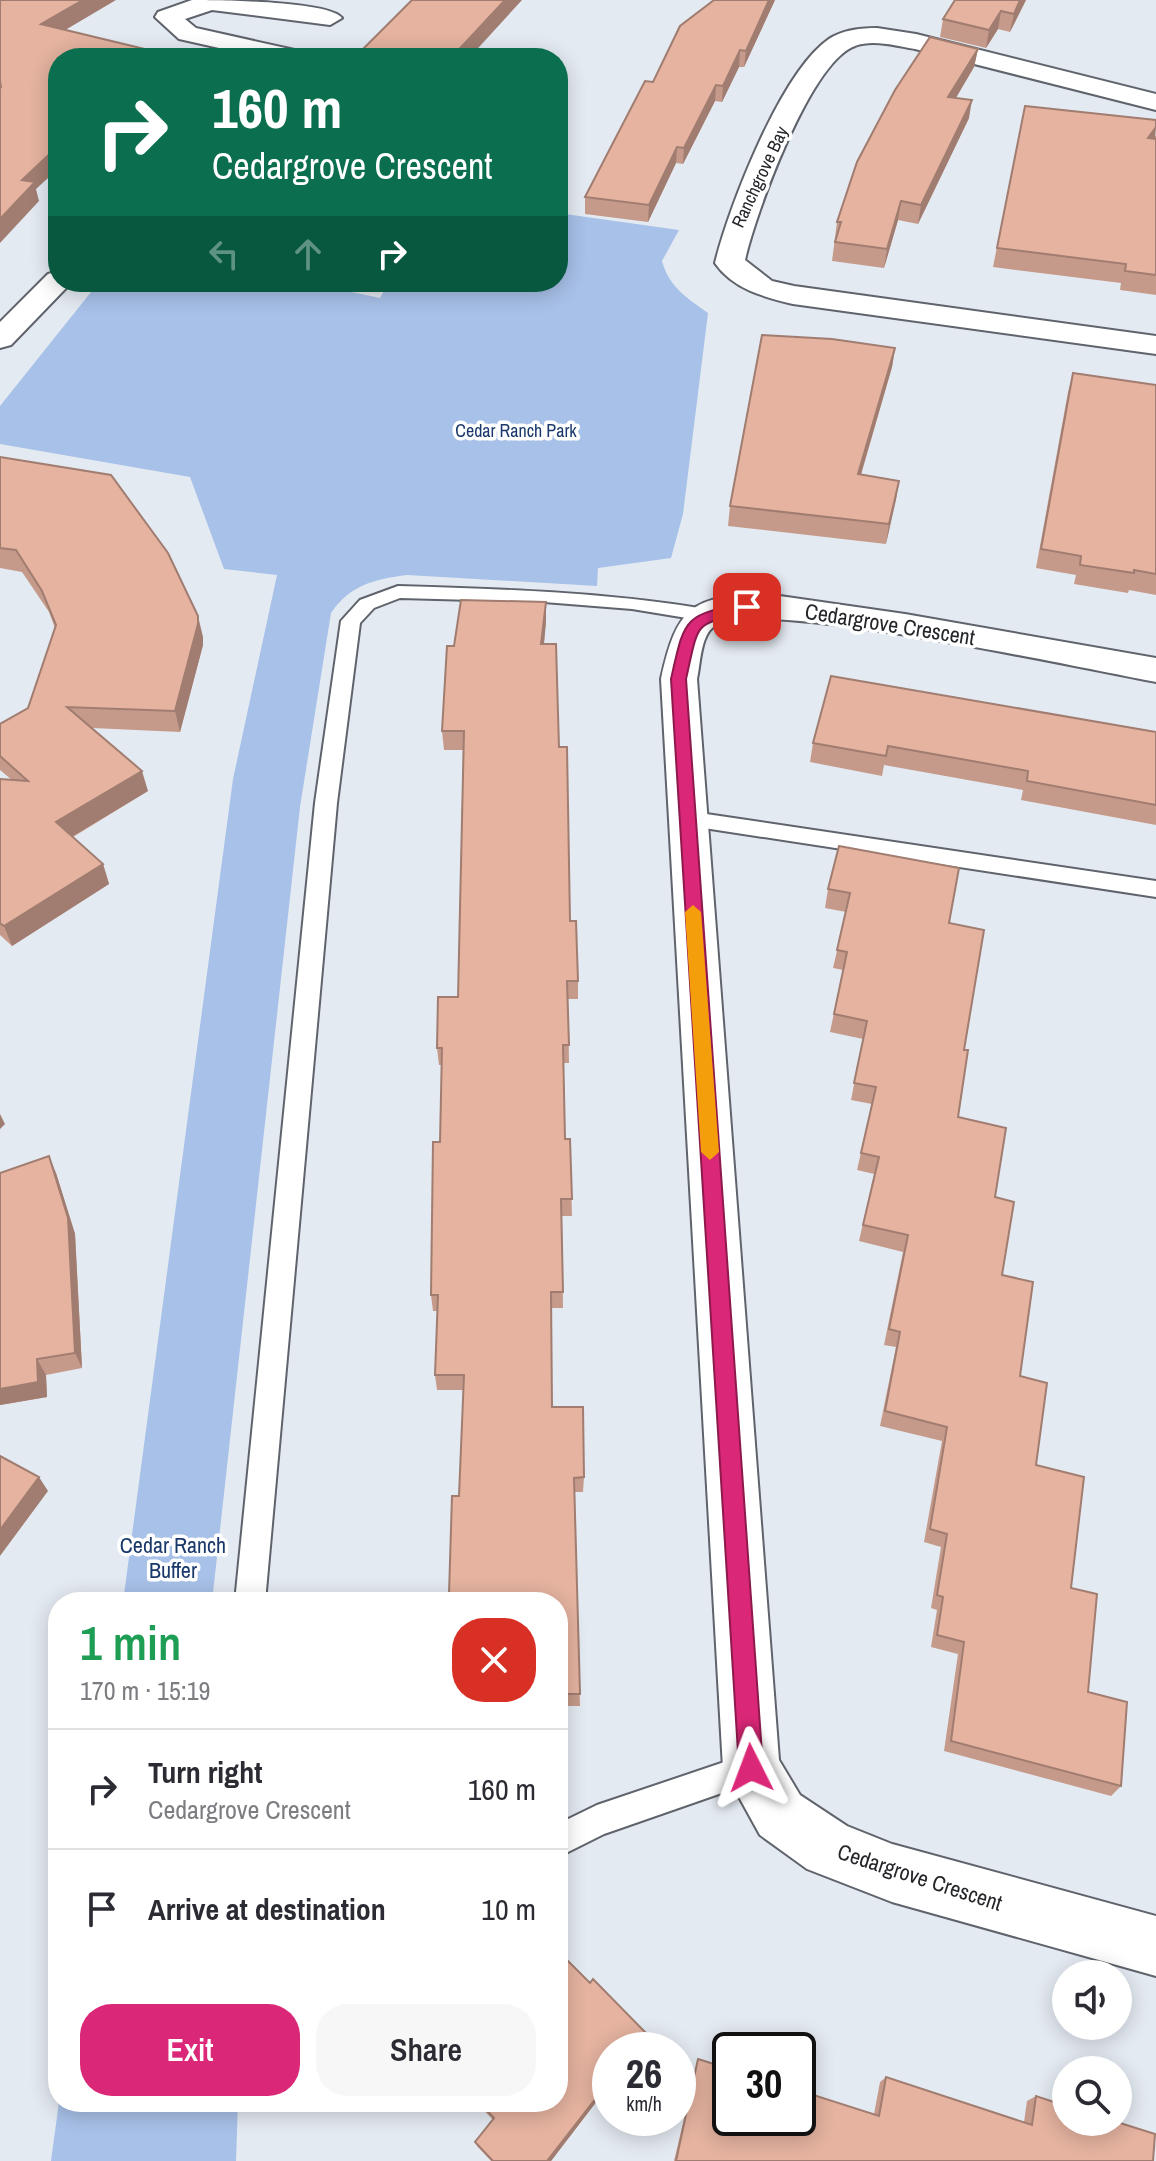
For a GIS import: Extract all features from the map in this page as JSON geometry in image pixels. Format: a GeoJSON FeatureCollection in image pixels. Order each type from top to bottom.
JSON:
{"type":"FeatureCollection","features":[{"type":"Feature","properties":{"kind":"street"},"geometry":{"type":"LineString","coordinates":[[298,48],[348,0]]}},
{"type":"Feature","properties":{"kind":"street"},"geometry":{"type":"LineString","coordinates":[[249,48],[188,34],[167,17],[210,2],[330,18]]}},
{"type":"Feature","properties":{"kind":"street","name":"Ranchgrove Bay"},"geometry":{"type":"LineString","coordinates":[[1156,102],[896,37],[854,37],[826,54],[795,104],[761,168],[734,236],[730,263],[762,287],[793,295],[1156,345]]}},
{"type":"Feature","properties":{"kind":"street"},"geometry":{"type":"LineString","coordinates":[[0,339],[48,290]]}},
{"type":"Feature","properties":{"kind":"street","name":"Cedargrove Crescent"},"geometry":{"type":"LineString","coordinates":[[1156,670],[791,609],[747,607],[705,615],[689,632],[679,679],[751,1768],[780,1815],[828,1848],[892,1873],[1156,1946]]}},
{"type":"Feature","properties":{"kind":"lane"},"geometry":{"type":"LineString","coordinates":[[251,1592],[326,803],[351,621],[367,604],[398,592],[544,596],[632,603],[705,615]]}},
{"type":"Feature","properties":{"kind":"lane"},"geometry":{"type":"LineString","coordinates":[[686,819],[1156,889]]}},
{"type":"Feature","properties":{"kind":"lane"},"geometry":{"type":"LineString","coordinates":[[568,1836],[597,1821],[751,1768]]}},
{"type":"Feature","properties":{"kind":"green space","name":"Cedar Ranch Park"},"geometry":{"type":"Polygon","coordinates":[[[568,214],[679,230],[662,261],[665,270],[680,291],[708,313],[683,514],[671,558],[598,568],[597,586],[407,575],[364,585],[346,596],[331,613],[300,807],[213,1592],[124,1592],[233,779],[277,575],[224,569],[190,477],[0,444],[0,406],[91,292],[352,292],[380,298],[383,292],[568,292],[568,214]]]}},
{"type":"Feature","properties":{"kind":"green space"},"geometry":{"type":"Polygon","coordinates":[[[58,2112],[238,2112],[236,2161],[51,2161],[58,2112]]]}},
{"type":"Feature","properties":{"kind":"building"},"geometry":{"type":"Polygon","coordinates":[[[0,0],[83,0],[41,24],[141,48],[48,48],[48,155],[22,180],[35,182],[0,219],[0,0]]]}},
{"type":"Feature","properties":{"kind":"building"},"geometry":{"type":"Polygon","coordinates":[[[412,0],[505,0],[460,48],[364,48],[412,0]]]}},
{"type":"Feature","properties":{"kind":"building"},"geometry":{"type":"Polygon","coordinates":[[[714,0],[769,0],[746,51],[740,50],[723,86],[716,85],[684,148],[677,147],[649,205],[585,197],[645,81],[653,82],[680,26],[714,0]]]}},
{"type":"Feature","properties":{"kind":"building"},"geometry":{"type":"Polygon","coordinates":[[[955,0],[1020,0],[1014,14],[1001,11],[989,30],[943,19],[955,0]]]}},
{"type":"Feature","properties":{"kind":"building"},"geometry":{"type":"Polygon","coordinates":[[[930,37],[978,49],[948,97],[972,100],[921,205],[901,201],[887,249],[835,242],[841,222],[837,222],[857,162],[895,90],[930,37]]]}},
{"type":"Feature","properties":{"kind":"building"},"geometry":{"type":"Polygon","coordinates":[[[1025,106],[1156,120],[1156,127],[1148,138],[1156,139],[1156,275],[1125,271],[1126,264],[997,248],[1025,106]]]}},
{"type":"Feature","properties":{"kind":"building"},"geometry":{"type":"Polygon","coordinates":[[[762,335],[832,339],[895,348],[858,474],[899,481],[889,524],[730,506],[762,335]]]}},
{"type":"Feature","properties":{"kind":"building"},"geometry":{"type":"Polygon","coordinates":[[[1073,373],[1156,385],[1156,574],[1080,565],[1081,556],[1041,549],[1073,373]]]}},
{"type":"Feature","properties":{"kind":"building"},"geometry":{"type":"Polygon","coordinates":[[[0,457],[111,475],[168,553],[198,616],[175,711],[67,707],[142,771],[56,822],[103,864],[4,926],[0,923],[0,779],[28,781],[0,756],[0,724],[28,708],[56,625],[42,591],[16,550],[0,548],[0,457]]]}},
{"type":"Feature","properties":{"kind":"building"},"geometry":{"type":"Polygon","coordinates":[[[461,600],[546,602],[541,644],[556,644],[559,747],[567,747],[570,921],[576,921],[578,981],[567,981],[569,1045],[563,1045],[565,1139],[570,1139],[572,1199],[561,1199],[563,1292],[551,1292],[552,1407],[583,1407],[584,1477],[574,1478],[580,1694],[568,1694],[568,1592],[449,1592],[452,1496],[459,1496],[464,1375],[435,1375],[438,1295],[431,1295],[433,1142],[440,1142],[442,1048],[437,1048],[438,997],[458,997],[464,731],[442,731],[447,646],[454,646],[461,600]]]}},
{"type":"Feature","properties":{"kind":"building"},"geometry":{"type":"Polygon","coordinates":[[[831,676],[1156,732],[1156,805],[1027,781],[1028,771],[888,746],[886,756],[813,743],[831,676]]]}},
{"type":"Feature","properties":{"kind":"building"},"geometry":{"type":"Polygon","coordinates":[[[839,846],[959,868],[949,923],[984,930],[964,1050],[968,1050],[958,1117],[1006,1128],[995,1197],[1014,1202],[1002,1275],[1033,1282],[1020,1376],[1047,1383],[1036,1465],[1084,1477],[1071,1588],[1097,1594],[1088,1692],[1127,1702],[1121,1786],[951,1741],[964,1642],[937,1635],[943,1597],[937,1595],[947,1534],[930,1529],[947,1427],[885,1411],[900,1332],[889,1329],[908,1235],[863,1225],[879,1157],[861,1153],[876,1087],[854,1083],[867,1021],[834,1014],[847,952],[837,950],[850,893],[828,889],[839,846]]]}},
{"type":"Feature","properties":{"kind":"building"},"geometry":{"type":"Polygon","coordinates":[[[49,1156],[68,1218],[75,1353],[37,1359],[38,1382],[0,1389],[0,1173],[49,1156]]]}},
{"type":"Feature","properties":{"kind":"building"},"geometry":{"type":"Polygon","coordinates":[[[0,1456],[39,1477],[0,1530],[0,1456]]]}},
{"type":"Feature","properties":{"kind":"building"},"geometry":{"type":"Polygon","coordinates":[[[568,1961],[590,1983],[593,1979],[645,2032],[592,2032],[592,2103],[547,2161],[493,2161],[475,2142],[494,2118],[488,2112],[568,2112],[568,1961]]]}},
{"type":"Feature","properties":{"kind":"building"},"geometry":{"type":"Polygon","coordinates":[[[698,2059],[712,2063],[712,2136],[816,2136],[816,2096],[879,2116],[886,2077],[1032,2125],[1036,2096],[1052,2101],[1052,2136],[1132,2136],[1132,2127],[1155,2134],[1153,2161],[676,2161],[681,2136],[696,2136],[698,2059]]]}},
{"type":"Feature","properties":{"kind":"slow traffic"},"geometry":{"type":"LineString","coordinates":[[693,912],[710,1152]]}},
{"type":"Feature","properties":{"kind":"route"},"geometry":{"type":"LineString","coordinates":[[747,607],[705,615],[689,632],[679,679],[751,1768]]}},
{"type":"Feature","properties":{"kind":"park label","name":"Cedar Ranch Buffer"},"geometry":{"type":"Point","coordinates":[173,1558]}}]}
